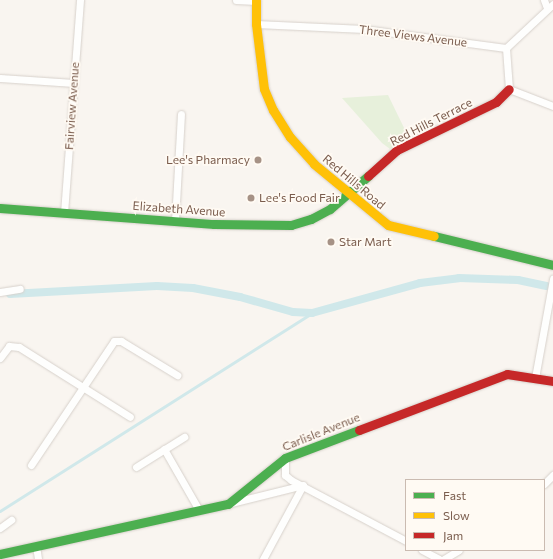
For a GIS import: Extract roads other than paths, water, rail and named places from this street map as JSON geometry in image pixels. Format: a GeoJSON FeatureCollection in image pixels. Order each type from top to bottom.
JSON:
{"type":"FeatureCollection","features":[{"type":"Feature","properties":{"kind":"street","name":"Fairview Avenue"},"geometry":{"type":"LineString","coordinates":[[64,213],[80,0]]}},
{"type":"Feature","properties":{"kind":"street"},"geometry":{"type":"LineString","coordinates":[[236,0],[256,1]]}},
{"type":"Feature","properties":{"kind":"street"},"geometry":{"type":"LineString","coordinates":[[544,0],[550,6],[506,48],[509,89],[553,106]]}},
{"type":"Feature","properties":{"kind":"street","name":"Red Hills Road"},"geometry":{"type":"LineString","coordinates":[[256,1],[256,24],[264,89],[273,110],[290,137],[314,164],[346,193],[388,225],[553,265]]}},
{"type":"Feature","properties":{"kind":"street","name":"Three Views Avenue"},"geometry":{"type":"LineString","coordinates":[[256,24],[364,29],[506,48]]}},
{"type":"Feature","properties":{"kind":"street"},"geometry":{"type":"LineString","coordinates":[[0,78],[74,83]]}},
{"type":"Feature","properties":{"kind":"street","name":"Red Hills Terrace"},"geometry":{"type":"LineString","coordinates":[[346,193],[397,150],[496,102],[509,89]]}},
{"type":"Feature","properties":{"kind":"street"},"geometry":{"type":"LineString","coordinates":[[175,221],[181,114]]}},
{"type":"Feature","properties":{"kind":"street","name":"Elizabeth Avenue"},"geometry":{"type":"LineString","coordinates":[[0,208],[175,221],[291,225],[311,219],[330,209],[346,193]]}},
{"type":"Feature","properties":{"kind":"street"},"geometry":{"type":"LineString","coordinates":[[535,378],[553,279]]}},
{"type":"Feature","properties":{"kind":"street"},"geometry":{"type":"LineString","coordinates":[[0,292],[20,289]]}},
{"type":"Feature","properties":{"kind":"street"},"geometry":{"type":"LineString","coordinates":[[31,465],[116,340],[121,341],[177,375]]}},
{"type":"Feature","properties":{"kind":"street"},"geometry":{"type":"LineString","coordinates":[[0,358],[13,345],[19,347],[130,417]]}},
{"type":"Feature","properties":{"kind":"street","name":"Carlisle Avenue"},"geometry":{"type":"LineString","coordinates":[[0,554],[228,504],[285,458],[507,374],[553,381]]}},
{"type":"Feature","properties":{"kind":"street"},"geometry":{"type":"LineString","coordinates":[[136,467],[184,437]]}},
{"type":"Feature","properties":{"kind":"street"},"geometry":{"type":"LineString","coordinates":[[164,450],[199,510]]}},
{"type":"Feature","properties":{"kind":"street"},"geometry":{"type":"LineString","coordinates":[[285,458],[284,475],[405,540]]}},
{"type":"Feature","properties":{"kind":"street"},"geometry":{"type":"LineString","coordinates":[[545,483],[553,475]]}},
{"type":"Feature","properties":{"kind":"street"},"geometry":{"type":"LineString","coordinates":[[228,504],[303,485]]}},
{"type":"Feature","properties":{"kind":"street"},"geometry":{"type":"LineString","coordinates":[[263,559],[303,485]]}},
{"type":"Feature","properties":{"kind":"street"},"geometry":{"type":"LineString","coordinates":[[0,528],[11,520]]}},
{"type":"Feature","properties":{"kind":"street"},"geometry":{"type":"LineString","coordinates":[[36,546],[38,559]]}},
{"type":"Feature","properties":{"kind":"street"},"geometry":{"type":"LineString","coordinates":[[424,551],[439,559]]}},
{"type":"Feature","properties":{"kind":"street"},"geometry":{"type":"LineString","coordinates":[[444,559],[457,551]]}},
{"type":"Feature","properties":{"kind":"waterway"},"geometry":{"type":"LineString","coordinates":[[10,294],[157,286],[193,288],[240,297],[293,312],[312,313],[420,283],[459,278],[518,280],[546,286]]}},
{"type":"Feature","properties":{"kind":"waterway"},"geometry":{"type":"LineString","coordinates":[[0,511],[312,313]]}},
{"type":"Feature","properties":{"kind":"place","name":"Lee's Pharmacy"},"geometry":{"type":"Point","coordinates":[258,160]}},
{"type":"Feature","properties":{"kind":"place","name":"Lee's Food Fair"},"geometry":{"type":"Point","coordinates":[251,198]}},
{"type":"Feature","properties":{"kind":"place","name":"Star Mart"},"geometry":{"type":"Point","coordinates":[331,242]}}]}
